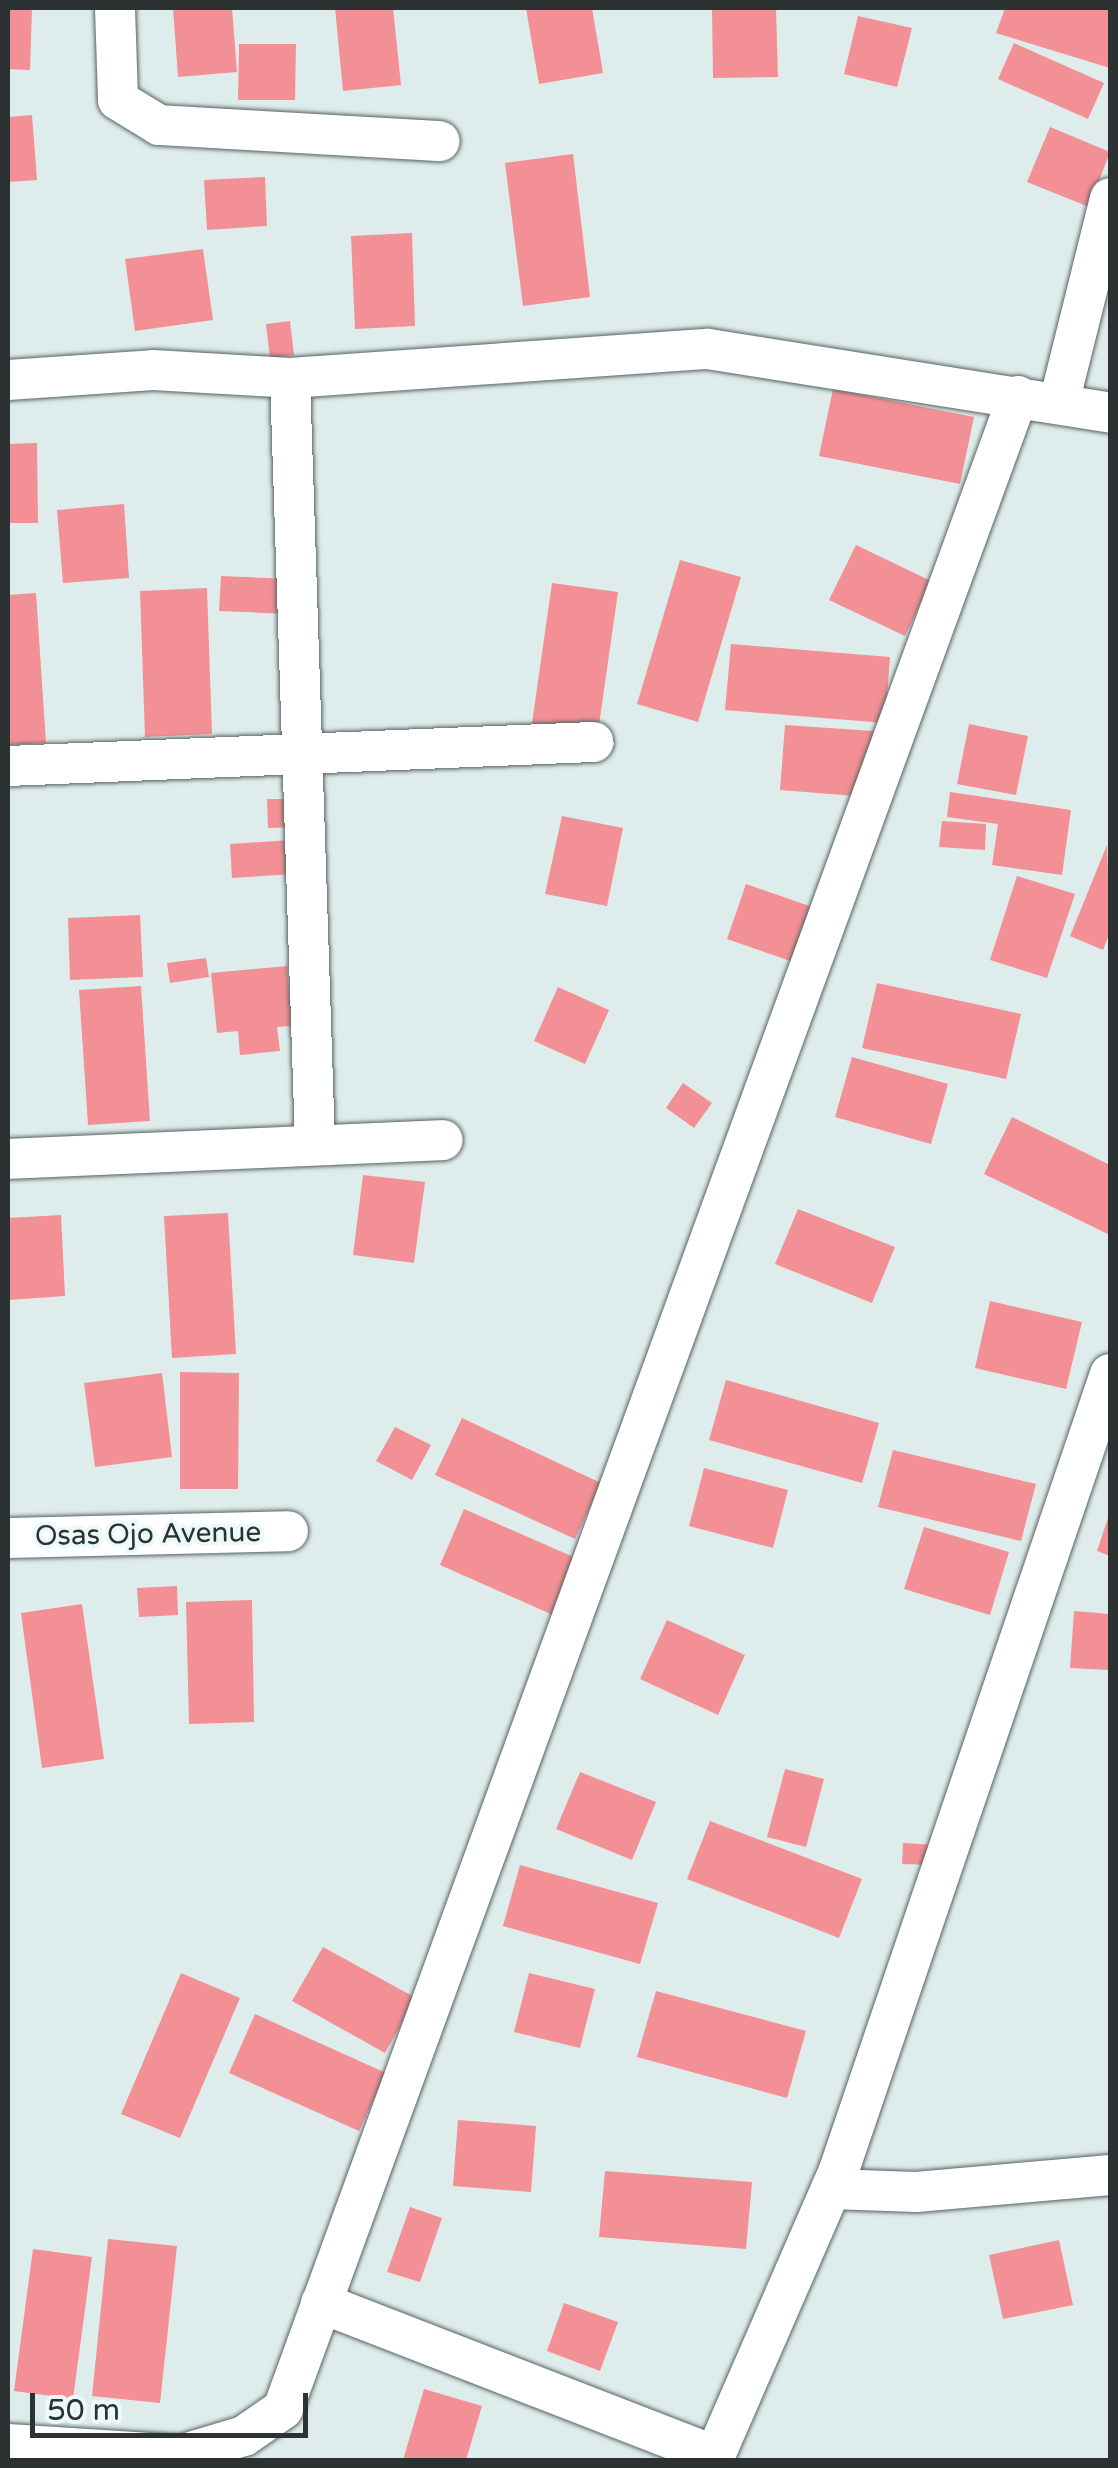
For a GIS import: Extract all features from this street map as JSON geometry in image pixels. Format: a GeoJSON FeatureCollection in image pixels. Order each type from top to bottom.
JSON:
{"type":"FeatureCollection","features":[{"type":"Feature","properties":{"kind":"street"},"geometry":{"type":"LineString","coordinates":[[114,8],[118,100],[158,125],[440,141]]}},
{"type":"Feature","properties":{"kind":"street"},"geometry":{"type":"LineString","coordinates":[[1059,403],[1110,198]]}},
{"type":"Feature","properties":{"kind":"street"},"geometry":{"type":"LineString","coordinates":[[8,380],[152,370],[290,378],[708,349],[1110,412]]}},
{"type":"Feature","properties":{"kind":"street"},"geometry":{"type":"LineString","coordinates":[[290,378],[314,1144]]}},
{"type":"Feature","properties":{"kind":"street"},"geometry":{"type":"LineString","coordinates":[[8,2444],[181,2455],[244,2436],[282,2409],[1018,396]]}},
{"type":"Feature","properties":{"kind":"street"},"geometry":{"type":"LineString","coordinates":[[8,766],[300,750],[594,742]]}},
{"type":"Feature","properties":{"kind":"street"},"geometry":{"type":"LineString","coordinates":[[8,1159],[443,1140]]}},
{"type":"Feature","properties":{"kind":"street"},"geometry":{"type":"LineString","coordinates":[[321,2303],[714,2458],[831,2189],[980,1770],[1110,1374]]}},
{"type":"Feature","properties":{"kind":"street","name":"Osas Ojo Avenue"},"geometry":{"type":"LineString","coordinates":[[8,1538],[288,1531]]}},
{"type":"Feature","properties":{"kind":"street"},"geometry":{"type":"LineString","coordinates":[[831,2189],[933,2191],[1110,2175]]}},
{"type":"Feature","properties":{"kind":"building"},"geometry":{"type":"Polygon","coordinates":[[[8,8],[32,8],[30,70],[8,69],[8,8]]]}},
{"type":"Feature","properties":{"kind":"building"},"geometry":{"type":"Polygon","coordinates":[[[173,8],[232,8],[237,72],[178,77],[173,8]]]}},
{"type":"Feature","properties":{"kind":"building"},"geometry":{"type":"Polygon","coordinates":[[[335,8],[393,8],[401,85],[343,91],[335,8]]]}},
{"type":"Feature","properties":{"kind":"building"},"geometry":{"type":"Polygon","coordinates":[[[526,8],[592,8],[603,73],[539,84],[526,8]]]}},
{"type":"Feature","properties":{"kind":"building"},"geometry":{"type":"Polygon","coordinates":[[[712,8],[776,8],[778,77],[713,78],[712,8]]]}},
{"type":"Feature","properties":{"kind":"building"},"geometry":{"type":"Polygon","coordinates":[[[1005,8],[1110,8],[1110,68],[996,33],[1005,8]]]}},
{"type":"Feature","properties":{"kind":"building"},"geometry":{"type":"Polygon","coordinates":[[[858,16],[912,28],[897,87],[844,74],[858,16]]]}},
{"type":"Feature","properties":{"kind":"building"},"geometry":{"type":"Polygon","coordinates":[[[1014,43],[1104,83],[1088,119],[998,79],[1014,43]]]}},
{"type":"Feature","properties":{"kind":"building"},"geometry":{"type":"Polygon","coordinates":[[[239,44],[296,44],[295,100],[238,100],[239,44]]]}},
{"type":"Feature","properties":{"kind":"building"},"geometry":{"type":"Polygon","coordinates":[[[32,115],[37,180],[8,182],[8,117],[32,115]]]}},
{"type":"Feature","properties":{"kind":"building"},"geometry":{"type":"Polygon","coordinates":[[[1050,127],[1110,152],[1089,207],[1027,182],[1050,127]]]}},
{"type":"Feature","properties":{"kind":"building"},"geometry":{"type":"Polygon","coordinates":[[[573,154],[590,297],[523,306],[505,163],[573,154]]]}},
{"type":"Feature","properties":{"kind":"building"},"geometry":{"type":"Polygon","coordinates":[[[265,177],[267,226],[207,230],[204,180],[265,177]]]}},
{"type":"Feature","properties":{"kind":"building"},"geometry":{"type":"Polygon","coordinates":[[[412,233],[415,326],[355,329],[351,236],[412,233]]]}},
{"type":"Feature","properties":{"kind":"building"},"geometry":{"type":"Polygon","coordinates":[[[203,249],[213,320],[135,331],[125,259],[203,249]]]}},
{"type":"Feature","properties":{"kind":"building"},"geometry":{"type":"Polygon","coordinates":[[[290,321],[294,355],[270,359],[266,324],[290,321]]]}},
{"type":"Feature","properties":{"kind":"building"},"geometry":{"type":"Polygon","coordinates":[[[833,389],[974,417],[960,484],[819,456],[833,389]]]}},
{"type":"Feature","properties":{"kind":"building"},"geometry":{"type":"Polygon","coordinates":[[[37,443],[38,523],[8,523],[8,444],[37,443]]]}},
{"type":"Feature","properties":{"kind":"building"},"geometry":{"type":"Polygon","coordinates":[[[124,504],[129,578],[63,583],[57,510],[124,504]]]}},
{"type":"Feature","properties":{"kind":"building"},"geometry":{"type":"Polygon","coordinates":[[[856,545],[931,581],[905,636],[829,600],[856,545]]]}},
{"type":"Feature","properties":{"kind":"building"},"geometry":{"type":"Polygon","coordinates":[[[680,560],[741,577],[698,722],[637,704],[680,560]]]}},
{"type":"Feature","properties":{"kind":"building"},"geometry":{"type":"Polygon","coordinates":[[[221,576],[291,579],[288,614],[219,611],[221,576]]]}},
{"type":"Feature","properties":{"kind":"building"},"geometry":{"type":"Polygon","coordinates":[[[552,583],[618,592],[597,739],[531,730],[552,583]]]}},
{"type":"Feature","properties":{"kind":"building"},"geometry":{"type":"Polygon","coordinates":[[[207,588],[212,734],[145,737],[140,591],[207,588]]]}},
{"type":"Feature","properties":{"kind":"building"},"geometry":{"type":"Polygon","coordinates":[[[36,593],[46,743],[8,745],[8,595],[36,593]]]}},
{"type":"Feature","properties":{"kind":"building"},"geometry":{"type":"Polygon","coordinates":[[[731,644],[890,657],[885,723],[725,710],[731,644]]]}},
{"type":"Feature","properties":{"kind":"building"},"geometry":{"type":"Polygon","coordinates":[[[969,724],[1028,736],[1016,795],[957,784],[969,724]]]}},
{"type":"Feature","properties":{"kind":"building"},"geometry":{"type":"Polygon","coordinates":[[[785,725],[873,731],[868,797],[780,790],[785,725]]]}},
{"type":"Feature","properties":{"kind":"building"},"geometry":{"type":"Polygon","coordinates":[[[950,792],[1071,810],[1062,875],[992,865],[998,824],[947,817],[950,792]]]}},
{"type":"Feature","properties":{"kind":"building"},"geometry":{"type":"Polygon","coordinates":[[[267,799],[296,799],[297,827],[268,828],[267,799]]]}},
{"type":"Feature","properties":{"kind":"building"},"geometry":{"type":"Polygon","coordinates":[[[562,816],[623,828],[607,906],[545,894],[562,816]]]}},
{"type":"Feature","properties":{"kind":"building"},"geometry":{"type":"Polygon","coordinates":[[[942,821],[986,824],[985,850],[939,847],[942,821]]]}},
{"type":"Feature","properties":{"kind":"building"},"geometry":{"type":"Polygon","coordinates":[[[292,840],[294,874],[232,878],[230,844],[292,840]]]}},
{"type":"Feature","properties":{"kind":"building"},"geometry":{"type":"Polygon","coordinates":[[[1107,845],[1110,932],[1103,950],[1070,936],[1107,845]]]}},
{"type":"Feature","properties":{"kind":"building"},"geometry":{"type":"Polygon","coordinates":[[[1017,876],[1075,894],[1047,978],[990,960],[1017,876]]]}},
{"type":"Feature","properties":{"kind":"building"},"geometry":{"type":"Polygon","coordinates":[[[746,884],[818,909],[799,964],[727,939],[746,884]]]}},
{"type":"Feature","properties":{"kind":"building"},"geometry":{"type":"Polygon","coordinates":[[[140,915],[143,977],[70,980],[68,918],[140,915]]]}},
{"type":"Feature","properties":{"kind":"building"},"geometry":{"type":"Polygon","coordinates":[[[206,958],[209,977],[170,983],[167,963],[206,958]]]}},
{"type":"Feature","properties":{"kind":"building"},"geometry":{"type":"Polygon","coordinates":[[[287,966],[292,1026],[277,1027],[280,1051],[240,1055],[238,1031],[217,1033],[211,973],[287,966]]]}},
{"type":"Feature","properties":{"kind":"building"},"geometry":{"type":"Polygon","coordinates":[[[877,983],[1021,1014],[1006,1079],[862,1048],[877,983]]]}},
{"type":"Feature","properties":{"kind":"building"},"geometry":{"type":"Polygon","coordinates":[[[141,986],[150,1121],[88,1125],[79,990],[141,986]]]}},
{"type":"Feature","properties":{"kind":"building"},"geometry":{"type":"Polygon","coordinates":[[[558,987],[609,1010],[585,1064],[534,1041],[558,987]]]}},
{"type":"Feature","properties":{"kind":"building"},"geometry":{"type":"Polygon","coordinates":[[[852,1057],[948,1084],[931,1144],[835,1117],[852,1057]]]}},
{"type":"Feature","properties":{"kind":"building"},"geometry":{"type":"Polygon","coordinates":[[[683,1083],[712,1103],[694,1128],[666,1108],[683,1083]]]}},
{"type":"Feature","properties":{"kind":"building"},"geometry":{"type":"Polygon","coordinates":[[[1012,1117],[1110,1165],[1110,1235],[984,1174],[1012,1117]]]}},
{"type":"Feature","properties":{"kind":"building"},"geometry":{"type":"Polygon","coordinates":[[[363,1175],[425,1182],[414,1263],[353,1255],[363,1175]]]}},
{"type":"Feature","properties":{"kind":"building"},"geometry":{"type":"Polygon","coordinates":[[[798,1209],[895,1247],[872,1303],[775,1264],[798,1209]]]}},
{"type":"Feature","properties":{"kind":"building"},"geometry":{"type":"Polygon","coordinates":[[[228,1213],[236,1354],[172,1358],[164,1216],[228,1213]]]}},
{"type":"Feature","properties":{"kind":"building"},"geometry":{"type":"Polygon","coordinates":[[[61,1215],[65,1296],[8,1300],[8,1218],[61,1215]]]}},
{"type":"Feature","properties":{"kind":"building"},"geometry":{"type":"Polygon","coordinates":[[[990,1301],[1082,1322],[1066,1389],[975,1368],[990,1301]]]}},
{"type":"Feature","properties":{"kind":"building"},"geometry":{"type":"Polygon","coordinates":[[[180,1372],[239,1373],[238,1489],[180,1489],[180,1372]]]}},
{"type":"Feature","properties":{"kind":"building"},"geometry":{"type":"Polygon","coordinates":[[[162,1373],[172,1457],[95,1467],[84,1383],[162,1373]]]}},
{"type":"Feature","properties":{"kind":"building"},"geometry":{"type":"Polygon","coordinates":[[[726,1380],[879,1423],[862,1483],[709,1440],[726,1380]]]}},
{"type":"Feature","properties":{"kind":"building"},"geometry":{"type":"Polygon","coordinates":[[[462,1418],[601,1483],[575,1539],[435,1475],[462,1418]]]}},
{"type":"Feature","properties":{"kind":"building"},"geometry":{"type":"Polygon","coordinates":[[[395,1427],[431,1445],[412,1480],[376,1461],[395,1427]]]}},
{"type":"Feature","properties":{"kind":"building"},"geometry":{"type":"Polygon","coordinates":[[[893,1450],[1036,1484],[1021,1541],[878,1507],[893,1450]]]}},
{"type":"Feature","properties":{"kind":"building"},"geometry":{"type":"Polygon","coordinates":[[[704,1468],[788,1490],[773,1548],[689,1526],[704,1468]]]}},
{"type":"Feature","properties":{"kind":"building"},"geometry":{"type":"Polygon","coordinates":[[[464,1509],[578,1559],[553,1615],[440,1565],[464,1509]]]}},
{"type":"Feature","properties":{"kind":"building"},"geometry":{"type":"Polygon","coordinates":[[[1110,1512],[1110,1556],[1097,1551],[1110,1512]]]}},
{"type":"Feature","properties":{"kind":"building"},"geometry":{"type":"Polygon","coordinates":[[[924,1527],[1009,1552],[990,1615],[904,1589],[924,1527]]]}},
{"type":"Feature","properties":{"kind":"building"},"geometry":{"type":"Polygon","coordinates":[[[177,1586],[178,1615],[139,1617],[137,1588],[177,1586]]]}},
{"type":"Feature","properties":{"kind":"building"},"geometry":{"type":"Polygon","coordinates":[[[252,1600],[254,1722],[189,1724],[186,1602],[252,1600]]]}},
{"type":"Feature","properties":{"kind":"building"},"geometry":{"type":"Polygon","coordinates":[[[82,1604],[104,1759],[42,1768],[21,1613],[82,1604]]]}},
{"type":"Feature","properties":{"kind":"building"},"geometry":{"type":"Polygon","coordinates":[[[1074,1611],[1110,1614],[1110,1670],[1070,1668],[1074,1611]]]}},
{"type":"Feature","properties":{"kind":"building"},"geometry":{"type":"Polygon","coordinates":[[[667,1620],[745,1655],[718,1715],[640,1679],[667,1620]]]}},
{"type":"Feature","properties":{"kind":"building"},"geometry":{"type":"Polygon","coordinates":[[[785,1769],[824,1779],[806,1847],[767,1837],[785,1769]]]}},
{"type":"Feature","properties":{"kind":"building"},"geometry":{"type":"Polygon","coordinates":[[[580,1772],[656,1802],[632,1860],[556,1829],[580,1772]]]}},
{"type":"Feature","properties":{"kind":"building"},"geometry":{"type":"Polygon","coordinates":[[[710,1821],[862,1879],[839,1938],[687,1879],[710,1821]]]}},
{"type":"Feature","properties":{"kind":"building"},"geometry":{"type":"Polygon","coordinates":[[[903,1843],[936,1845],[935,1865],[902,1864],[903,1843]]]}},
{"type":"Feature","properties":{"kind":"building"},"geometry":{"type":"Polygon","coordinates":[[[520,1865],[658,1903],[640,1964],[503,1926],[520,1865]]]}},
{"type":"Feature","properties":{"kind":"building"},"geometry":{"type":"Polygon","coordinates":[[[323,1947],[416,1998],[385,2053],[292,2001],[323,1947]]]}},
{"type":"Feature","properties":{"kind":"building"},"geometry":{"type":"Polygon","coordinates":[[[181,1973],[240,1998],[180,2138],[121,2114],[181,1973]]]}},
{"type":"Feature","properties":{"kind":"building"},"geometry":{"type":"Polygon","coordinates":[[[529,1973],[595,1989],[580,2048],[514,2032],[529,1973]]]}},
{"type":"Feature","properties":{"kind":"building"},"geometry":{"type":"Polygon","coordinates":[[[656,1991],[806,2031],[787,2098],[637,2057],[656,1991]]]}},
{"type":"Feature","properties":{"kind":"building"},"geometry":{"type":"Polygon","coordinates":[[[255,2014],[386,2073],[359,2131],[229,2073],[255,2014]]]}},
{"type":"Feature","properties":{"kind":"building"},"geometry":{"type":"Polygon","coordinates":[[[458,2120],[536,2126],[531,2192],[453,2186],[458,2120]]]}},
{"type":"Feature","properties":{"kind":"building"},"geometry":{"type":"Polygon","coordinates":[[[605,2171],[752,2182],[746,2249],[599,2237],[605,2171]]]}},
{"type":"Feature","properties":{"kind":"building"},"geometry":{"type":"Polygon","coordinates":[[[410,2207],[442,2218],[420,2282],[387,2272],[410,2207]]]}},
{"type":"Feature","properties":{"kind":"building"},"geometry":{"type":"Polygon","coordinates":[[[108,2239],[177,2246],[160,2403],[92,2396],[108,2239]]]}},
{"type":"Feature","properties":{"kind":"building"},"geometry":{"type":"Polygon","coordinates":[[[1059,2240],[1073,2305],[1003,2319],[989,2255],[1059,2240]]]}},
{"type":"Feature","properties":{"kind":"building"},"geometry":{"type":"Polygon","coordinates":[[[33,2249],[92,2257],[73,2399],[14,2391],[33,2249]]]}},
{"type":"Feature","properties":{"kind":"building"},"geometry":{"type":"Polygon","coordinates":[[[564,2303],[618,2322],[600,2371],[547,2351],[564,2303]]]}},
{"type":"Feature","properties":{"kind":"building"},"geometry":{"type":"Polygon","coordinates":[[[424,2389],[482,2406],[466,2460],[403,2460],[424,2389]]]}}]}
